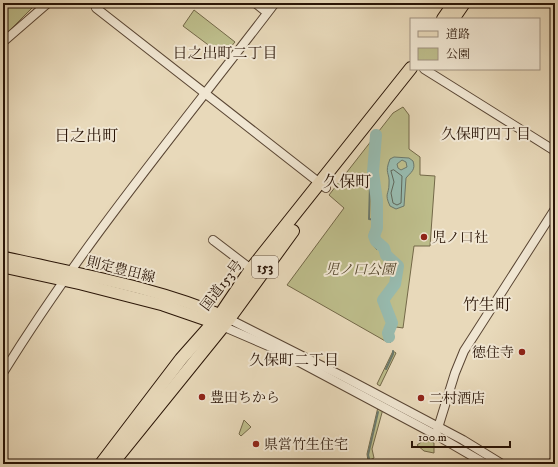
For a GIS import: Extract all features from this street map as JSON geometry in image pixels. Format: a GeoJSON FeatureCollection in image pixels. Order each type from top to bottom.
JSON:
{"type":"FeatureCollection","features":[{"type":"Feature","properties":{"kind":"highway"},"geometry":{"type":"LineString","coordinates":[[444,18],[454,3]]}},
{"type":"Feature","properties":{"kind":"highway"},"geometry":{"type":"LineString","coordinates":[[454,18],[464,3]]}},
{"type":"Feature","properties":{"kind":"highway","name":"国道153号"},"geometry":{"type":"LineString","coordinates":[[101,464],[181,359],[220,320],[260,274],[323,186],[410,69]]}},
{"type":"Feature","properties":{"kind":"highway","name":"国道153号"},"geometry":{"type":"LineString","coordinates":[[112,464],[220,320],[251,270],[323,186],[418,70]]}},
{"type":"Feature","properties":{"kind":"main road","name":"則定豊田線"},"geometry":{"type":"LineString","coordinates":[[3,257],[163,305],[220,320]]}},
{"type":"Feature","properties":{"kind":"main road","name":"則定豊田線"},"geometry":{"type":"LineString","coordinates":[[3,267],[68,276]]}},
{"type":"Feature","properties":{"kind":"street"},"geometry":{"type":"LineString","coordinates":[[3,42],[48,3]]}},
{"type":"Feature","properties":{"kind":"street"},"geometry":{"type":"LineString","coordinates":[[255,3],[264,10]]}},
{"type":"Feature","properties":{"kind":"street"},"geometry":{"type":"LineString","coordinates":[[3,373],[100,229],[275,3]]}},
{"type":"Feature","properties":{"kind":"street"},"geometry":{"type":"LineString","coordinates":[[96,8],[323,186]]}},
{"type":"Feature","properties":{"kind":"street"},"geometry":{"type":"LineString","coordinates":[[426,70],[555,151]]}},
{"type":"Feature","properties":{"kind":"street"},"geometry":{"type":"LineString","coordinates":[[437,431],[455,373],[464,351],[555,209]]}},
{"type":"Feature","properties":{"kind":"street"},"geometry":{"type":"LineString","coordinates":[[213,240],[251,270]]}},
{"type":"Feature","properties":{"kind":"street"},"geometry":{"type":"LineString","coordinates":[[220,320],[342,376],[437,431],[502,464]]}},
{"type":"Feature","properties":{"kind":"street"},"geometry":{"type":"LineString","coordinates":[[437,431],[486,464]]}},
{"type":"Feature","properties":{"kind":"street"},"geometry":{"type":"LineString","coordinates":[[552,464],[555,459]]}},
{"type":"Feature","properties":{"kind":"green space"},"geometry":{"type":"Polygon","coordinates":[[[3,3],[37,3],[3,37],[3,3]]]}},
{"type":"Feature","properties":{"kind":"green space"},"geometry":{"type":"Polygon","coordinates":[[[194,10],[235,42],[223,56],[183,26],[194,10]]]}},
{"type":"Feature","properties":{"kind":"green space","name":"児ノ口公園"},"geometry":{"type":"Polygon","coordinates":[[[403,107],[409,115],[409,149],[420,157],[420,175],[435,176],[430,246],[414,246],[403,328],[396,327],[387,342],[287,285],[344,208],[329,195],[393,113],[403,107]]]}},
{"type":"Feature","properties":{"kind":"green space"},"geometry":{"type":"Polygon","coordinates":[[[393,351],[396,353],[380,386],[377,384],[393,351]]]}},
{"type":"Feature","properties":{"kind":"green space"},"geometry":{"type":"Polygon","coordinates":[[[378,407],[383,409],[372,449],[374,458],[368,461],[367,454],[378,407]]]}},
{"type":"Feature","properties":{"kind":"green space"},"geometry":{"type":"Polygon","coordinates":[[[244,420],[251,427],[241,436],[239,434],[244,420]]]}},
{"type":"Feature","properties":{"kind":"green space"},"geometry":{"type":"Polygon","coordinates":[[[423,441],[430,441],[434,443],[434,453],[424,451],[417,445],[423,441]]]}},
{"type":"Feature","properties":{"kind":"water"},"geometry":{"type":"Polygon","coordinates":[[[394,157],[409,158],[414,164],[412,171],[406,178],[404,206],[396,209],[390,206],[387,199],[389,180],[387,168],[390,159],[394,157]],[[402,160],[397,164],[398,168],[401,170],[407,167],[406,162],[402,160]]]}},
{"type":"Feature","properties":{"kind":"water"},"geometry":{"type":"Polygon","coordinates":[[[372,229],[374,230],[375,236],[380,245],[377,250],[370,237],[370,232],[372,229]]]}},
{"type":"Feature","properties":{"kind":"waterway"},"geometry":{"type":"LineString","coordinates":[[376,135],[373,172],[377,201],[377,228],[374,236],[376,241],[384,248],[386,255],[398,266],[395,284],[383,300],[392,323],[388,333],[389,337]]}},
{"type":"Feature","properties":{"kind":"waterway"},"geometry":{"type":"LineString","coordinates":[[375,181],[370,184],[369,219],[376,220]]}},
{"type":"Feature","properties":{"kind":"waterway"},"geometry":{"type":"LineString","coordinates":[[389,337],[390,342]]}},
{"type":"Feature","properties":{"kind":"waterway"},"geometry":{"type":"LineString","coordinates":[[386,369],[393,351]]}},
{"type":"Feature","properties":{"kind":"waterway"},"geometry":{"type":"LineString","coordinates":[[370,462],[368,455],[378,412]]}},
{"type":"Feature","properties":{"kind":"place","name":"児ノ口社"},"geometry":{"type":"Point","coordinates":[424,237]}},
{"type":"Feature","properties":{"kind":"place","name":"徳住寺"},"geometry":{"type":"Point","coordinates":[522,352]}},
{"type":"Feature","properties":{"kind":"place","name":"豊田ちから"},"geometry":{"type":"Point","coordinates":[202,397]}},
{"type":"Feature","properties":{"kind":"place","name":"二村酒店"},"geometry":{"type":"Point","coordinates":[421,398]}},
{"type":"Feature","properties":{"kind":"place","name":"県営竹生住宅"},"geometry":{"type":"Point","coordinates":[256,444]}},
{"type":"Feature","properties":{"kind":"district","name":"日之出町二丁目"},"geometry":{"type":"Point","coordinates":[225,53]}},
{"type":"Feature","properties":{"kind":"district","name":"久保町四丁目"},"geometry":{"type":"Point","coordinates":[486,134]}},
{"type":"Feature","properties":{"kind":"district","name":"日之出町"},"geometry":{"type":"Point","coordinates":[86,135]}},
{"type":"Feature","properties":{"kind":"district","name":"久保町"},"geometry":{"type":"Point","coordinates":[347,181]}},
{"type":"Feature","properties":{"kind":"district","name":"竹生町"},"geometry":{"type":"Point","coordinates":[487,304]}},
{"type":"Feature","properties":{"kind":"district","name":"久保町二丁目"},"geometry":{"type":"Point","coordinates":[294,360]}}]}
